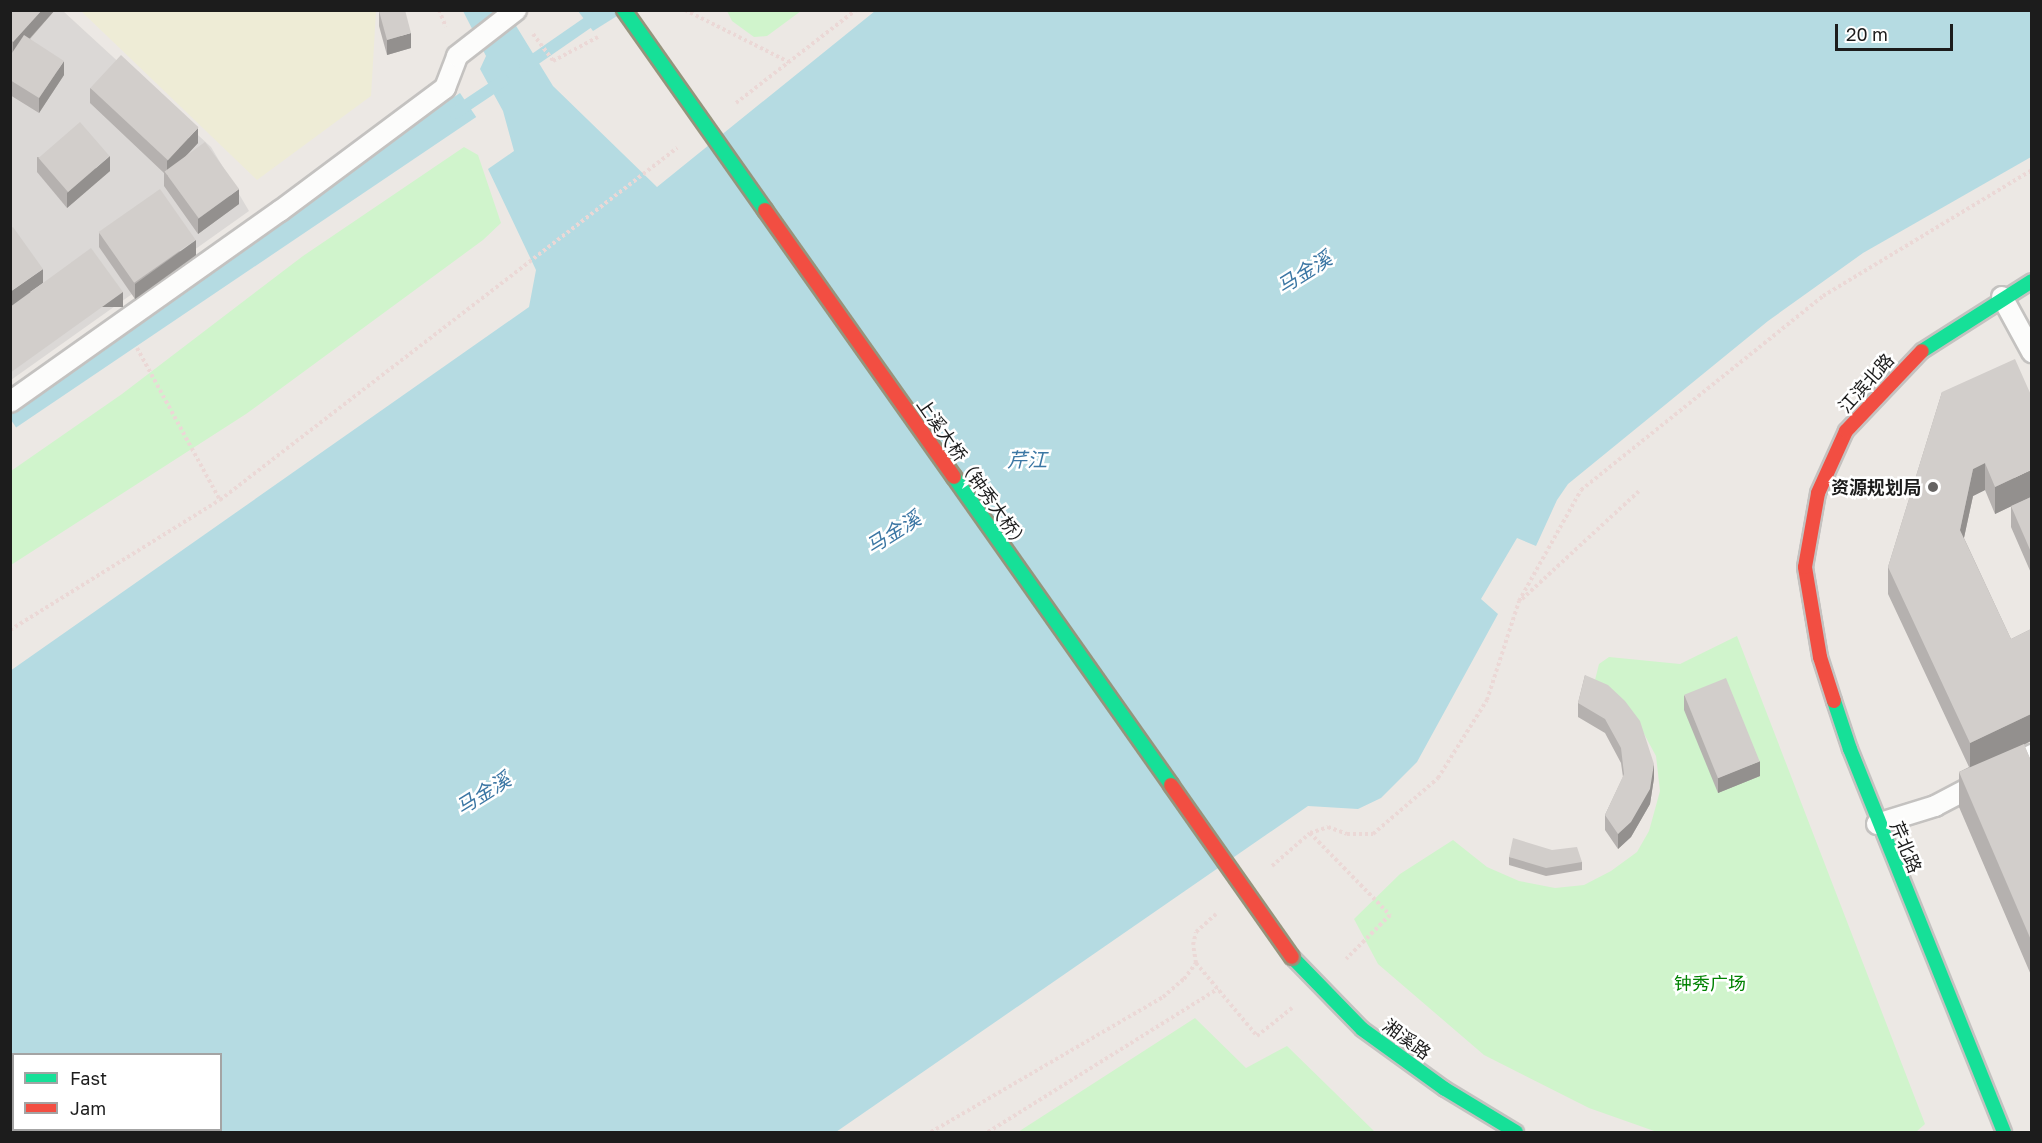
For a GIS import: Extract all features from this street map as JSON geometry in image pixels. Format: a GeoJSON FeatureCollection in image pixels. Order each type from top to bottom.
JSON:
{"type":"FeatureCollection","features":[{"type":"Feature","properties":{"kind":"main road","name":"上溪大桥（钟秀大桥）"},"geometry":{"type":"LineString","coordinates":[[624,10],[1292,957]]}},
{"type":"Feature","properties":{"kind":"main road","name":"江滨北路"},"geometry":{"type":"LineString","coordinates":[[1805,567],[1818,493],[1846,431],[1912,358],[2002,297],[2031,281]]}},
{"type":"Feature","properties":{"kind":"main road","name":"芹北路"},"geometry":{"type":"LineString","coordinates":[[1805,567],[1820,657],[1877,824],[2004,1132]]}},
{"type":"Feature","properties":{"kind":"main road","name":"湘溪路"},"geometry":{"type":"LineString","coordinates":[[1292,957],[1362,1029],[1445,1089],[1516,1132]]}},
{"type":"Feature","properties":{"kind":"lane"},"geometry":{"type":"LineString","coordinates":[[10,402],[124,323],[445,88],[457,56],[516,11]]}},
{"type":"Feature","properties":{"kind":"lane"},"geometry":{"type":"LineString","coordinates":[[2002,297],[2031,352]]}},
{"type":"Feature","properties":{"kind":"lane"},"geometry":{"type":"LineString","coordinates":[[1877,824],[1935,806],[2031,755]]}},
{"type":"Feature","properties":{"kind":"path"},"geometry":{"type":"LineString","coordinates":[[685,10],[790,62]]}},
{"type":"Feature","properties":{"kind":"path"},"geometry":{"type":"LineString","coordinates":[[733,106],[856,10]]}},
{"type":"Feature","properties":{"kind":"path"},"geometry":{"type":"LineString","coordinates":[[516,11],[553,62],[605,33]]}},
{"type":"Feature","properties":{"kind":"path"},"geometry":{"type":"LineString","coordinates":[[10,630],[220,500],[686,141]]}},
{"type":"Feature","properties":{"kind":"path"},"geometry":{"type":"LineString","coordinates":[[1266,871],[1310,833],[1328,827],[1347,834],[1373,834],[1438,778],[1486,700],[1519,601],[1581,490],[1823,296],[2031,170]]}},
{"type":"Feature","properties":{"kind":"path"},"geometry":{"type":"LineString","coordinates":[[124,323],[220,500]]}},
{"type":"Feature","properties":{"kind":"path"},"geometry":{"type":"LineString","coordinates":[[1519,601],[1639,491]]}},
{"type":"Feature","properties":{"kind":"path"},"geometry":{"type":"LineString","coordinates":[[1310,833],[1390,915]]}},
{"type":"Feature","properties":{"kind":"path"},"geometry":{"type":"LineString","coordinates":[[1223,909],[1196,932],[1193,945],[1196,963],[1257,1036]]}},
{"type":"Feature","properties":{"kind":"path"},"geometry":{"type":"LineString","coordinates":[[931,1132],[1163,997],[1184,979],[1196,963]]}},
{"type":"Feature","properties":{"kind":"path"},"geometry":{"type":"LineString","coordinates":[[988,1132],[1218,989]]}},
{"type":"Feature","properties":{"kind":"shaded area"},"geometry":{"type":"Polygon","coordinates":[[[11,11],[63,11],[211,147],[249,211],[11,380],[11,11]]]}},
{"type":"Feature","properties":{"kind":"shaded area"},"geometry":{"type":"Polygon","coordinates":[[[81,11],[376,11],[371,96],[257,180],[81,11]]]}},
{"type":"Feature","properties":{"kind":"green space"},"geometry":{"type":"Polygon","coordinates":[[[727,11],[801,11],[767,36],[754,37],[732,21],[727,11]]]}},
{"type":"Feature","properties":{"kind":"green space"},"geometry":{"type":"Polygon","coordinates":[[[464,147],[478,155],[501,223],[483,240],[246,414],[11,565],[11,471],[122,394],[303,256],[464,147]]]}},
{"type":"Feature","properties":{"kind":"green space","name":"钟秀广场"},"geometry":{"type":"Polygon","coordinates":[[[1737,636],[1925,1124],[1916,1132],[1657,1132],[1589,1108],[1484,1055],[1378,964],[1354,919],[1400,874],[1453,840],[1487,867],[1519,881],[1555,888],[1584,885],[1611,871],[1637,852],[1649,831],[1660,791],[1656,756],[1636,719],[1594,684],[1599,664],[1609,657],[1680,664],[1737,636]]]}},
{"type":"Feature","properties":{"kind":"green space"},"geometry":{"type":"Polygon","coordinates":[[[1195,1018],[1246,1068],[1287,1046],[1375,1132],[1018,1132],[1195,1018]]]}},
{"type":"Feature","properties":{"kind":"water","name":"芹江"},"geometry":{"type":"Polygon","coordinates":[[[463,11],[507,11],[553,86],[657,187],[875,11],[2031,11],[2031,157],[1863,253],[1768,321],[1568,484],[1557,500],[1536,546],[1517,538],[1481,599],[1498,614],[1417,762],[1381,798],[1358,809],[1308,806],[836,1132],[11,1132],[10,671],[529,307],[536,270],[488,169],[514,151],[503,111],[480,69],[486,56],[463,11]]]}},
{"type":"Feature","properties":{"kind":"water"},"geometry":{"type":"Polygon","coordinates":[[[578,11],[625,11],[593,31],[578,11]]]}},
{"type":"Feature","properties":{"kind":"water"},"geometry":{"type":"Polygon","coordinates":[[[460,93],[476,117],[16,427],[10,418],[10,397],[460,93]]]}},
{"type":"Feature","properties":{"kind":"building"},"geometry":{"type":"Polygon","coordinates":[[[10,10],[42,10],[13,42],[10,39],[10,10]]]}},
{"type":"Feature","properties":{"kind":"building"},"geometry":{"type":"Polygon","coordinates":[[[405,10],[411,33],[387,40],[379,11],[405,10]]]}},
{"type":"Feature","properties":{"kind":"building"},"geometry":{"type":"Polygon","coordinates":[[[24,35],[64,61],[39,98],[10,80],[10,56],[24,35]]]}},
{"type":"Feature","properties":{"kind":"building"},"geometry":{"type":"Polygon","coordinates":[[[121,55],[199,127],[168,160],[90,88],[121,55]]]}},
{"type":"Feature","properties":{"kind":"building"},"geometry":{"type":"Polygon","coordinates":[[[80,122],[110,156],[68,192],[38,158],[80,122]]]}},
{"type":"Feature","properties":{"kind":"building"},"geometry":{"type":"Polygon","coordinates":[[[205,142],[239,189],[199,218],[165,171],[205,142]]]}},
{"type":"Feature","properties":{"kind":"building"},"geometry":{"type":"Polygon","coordinates":[[[160,189],[196,240],[134,283],[99,232],[160,189]]]}},
{"type":"Feature","properties":{"kind":"building"},"geometry":{"type":"Polygon","coordinates":[[[13,227],[43,269],[10,292],[10,229],[13,227]]]}},
{"type":"Feature","properties":{"kind":"building"},"geometry":{"type":"Polygon","coordinates":[[[91,248],[123,292],[10,373],[10,307],[91,248]]]}},
{"type":"Feature","properties":{"kind":"building"},"geometry":{"type":"Polygon","coordinates":[[[2015,359],[2031,395],[2031,470],[1995,487],[1985,463],[1973,469],[1960,530],[2011,639],[2031,629],[2031,714],[1970,743],[1888,567],[1942,392],[2015,359]]]}},
{"type":"Feature","properties":{"kind":"building"},"geometry":{"type":"Polygon","coordinates":[[[2031,497],[2031,552],[2011,506],[2031,497]]]}},
{"type":"Feature","properties":{"kind":"building"},"geometry":{"type":"Polygon","coordinates":[[[1585,675],[1608,685],[1625,701],[1640,721],[1654,764],[1650,789],[1631,822],[1618,834],[1605,815],[1624,774],[1621,748],[1605,719],[1578,703],[1585,675]]]}},
{"type":"Feature","properties":{"kind":"building"},"geometry":{"type":"Polygon","coordinates":[[[1726,678],[1760,761],[1718,778],[1684,695],[1726,678]]]}},
{"type":"Feature","properties":{"kind":"building"},"geometry":{"type":"Polygon","coordinates":[[[2024,744],[2031,761],[2031,940],[1959,772],[2024,744]]]}},
{"type":"Feature","properties":{"kind":"building"},"geometry":{"type":"Polygon","coordinates":[[[1513,838],[1552,850],[1577,847],[1582,862],[1546,868],[1509,857],[1513,838]]]}},
{"type":"Feature","properties":{"kind":"waterway"},"geometry":{"type":"LineString","coordinates":[[525,66],[606,10]]}},
{"type":"Feature","properties":{"kind":"waterway"},"geometry":{"type":"LineString","coordinates":[[455,113],[503,81]]}},
{"type":"Feature","properties":{"kind":"traffic: fast"},"geometry":{"type":"LineString","coordinates":[[624,10],[765,210]]}},
{"type":"Feature","properties":{"kind":"traffic: fast"},"geometry":{"type":"LineString","coordinates":[[1922,351],[2032,281]]}},
{"type":"Feature","properties":{"kind":"traffic: fast"},"geometry":{"type":"LineString","coordinates":[[954,477],[1171,785]]}},
{"type":"Feature","properties":{"kind":"traffic: fast"},"geometry":{"type":"LineString","coordinates":[[1834,701],[1850,749],[2004,1132]]}},
{"type":"Feature","properties":{"kind":"traffic: fast"},"geometry":{"type":"LineString","coordinates":[[1292,957],[1362,1029],[1445,1089],[1516,1132]]}},
{"type":"Feature","properties":{"kind":"traffic: jam"},"geometry":{"type":"LineString","coordinates":[[765,210],[954,477]]}},
{"type":"Feature","properties":{"kind":"traffic: jam"},"geometry":{"type":"LineString","coordinates":[[1834,701],[1820,657],[1805,567],[1818,493],[1846,431],[1922,351]]}},
{"type":"Feature","properties":{"kind":"traffic: jam"},"geometry":{"type":"LineString","coordinates":[[1171,785],[1292,957]]}},
{"type":"Feature","properties":{"kind":"place","name":"资源规划局"},"geometry":{"type":"Point","coordinates":[1933,487]}},
{"type":"Feature","properties":{"kind":"water label","name":"马金溪"},"geometry":{"type":"Point","coordinates":[1304,272]}},
{"type":"Feature","properties":{"kind":"water label","name":"马金溪"},"geometry":{"type":"Point","coordinates":[893,532]}},
{"type":"Feature","properties":{"kind":"water label","name":"马金溪"},"geometry":{"type":"Point","coordinates":[483,793]}}]}
